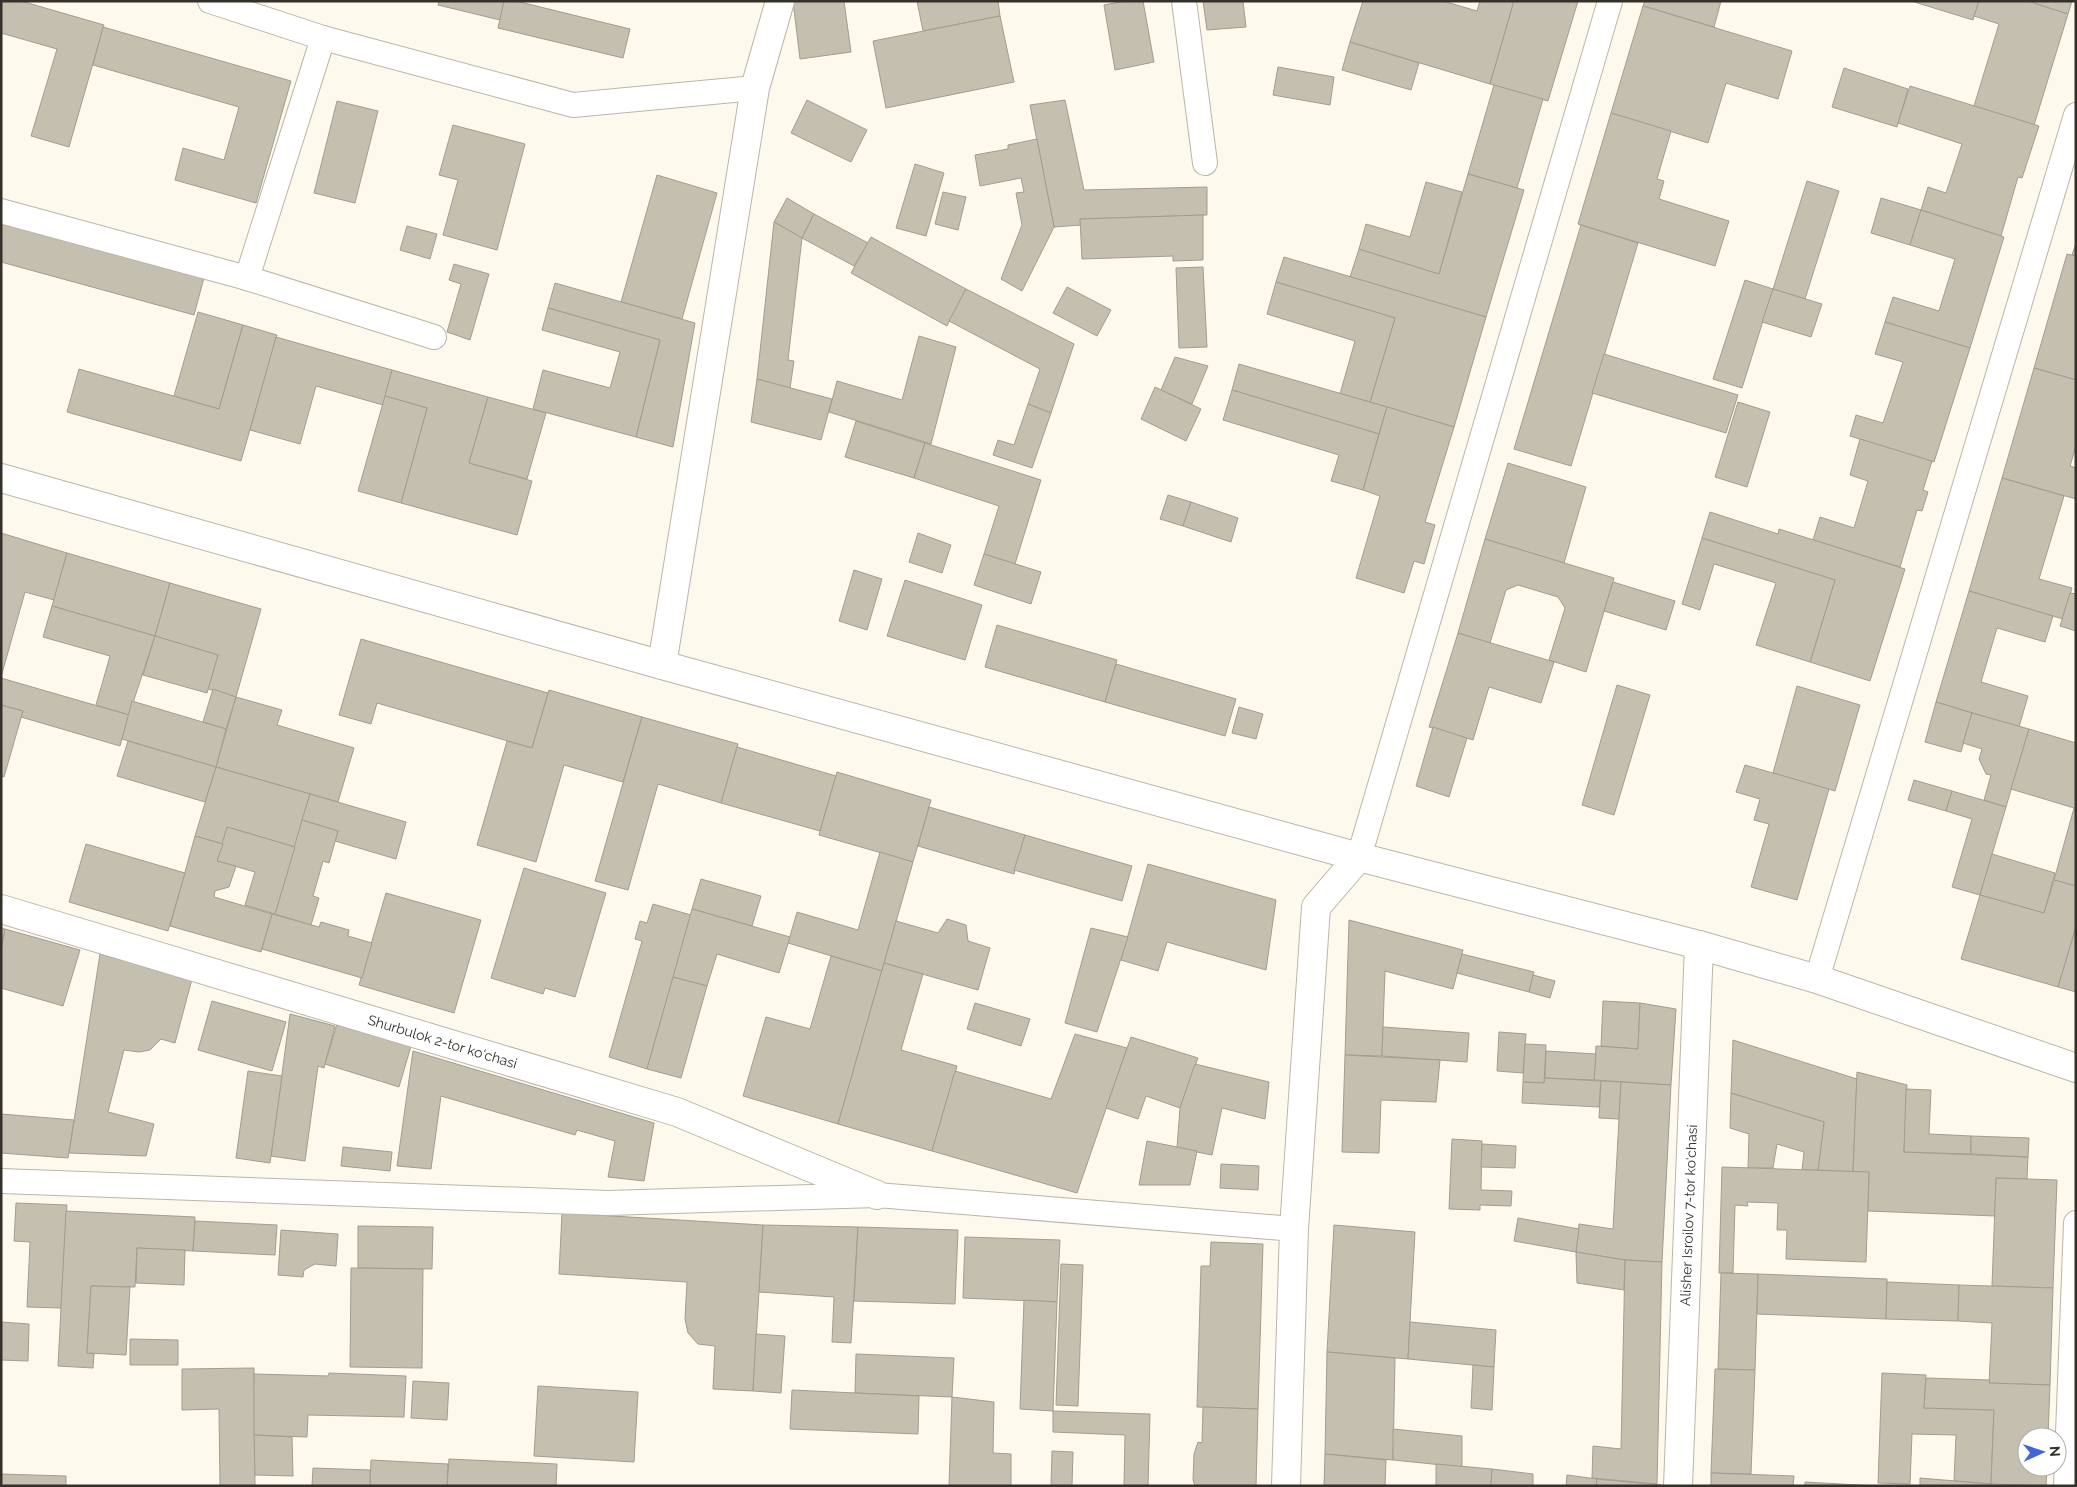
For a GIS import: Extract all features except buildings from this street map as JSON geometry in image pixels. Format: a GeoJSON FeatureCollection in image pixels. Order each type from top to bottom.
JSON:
{"type":"FeatureCollection","features":[{"type":"Feature","properties":{"kind":"street"},"geometry":{"type":"LineString","coordinates":[[662,665],[754,88],[780,1]]}},
{"type":"Feature","properties":{"kind":"street"},"geometry":{"type":"LineString","coordinates":[[1,478],[662,665],[1359,856],[1700,945],[1817,979],[2076,1068]]}},
{"type":"Feature","properties":{"kind":"street"},"geometry":{"type":"LineString","coordinates":[[1286,1486],[1294,1229],[1316,907],[1359,856]]}},
{"type":"Feature","properties":{"kind":"street","name":"Shurbulok 2-tor ko‘chasi"},"geometry":{"type":"LineString","coordinates":[[1,909],[677,1112],[877,1195]]}},
{"type":"Feature","properties":{"kind":"street","name":"Alisher Isroilov 7-tor ko‘chasi"},"geometry":{"type":"LineString","coordinates":[[1678,1486],[1700,945]]}},
{"type":"Feature","properties":{"kind":"lane"},"geometry":{"type":"LineString","coordinates":[[210,1],[323,38],[573,105],[754,88]]}},
{"type":"Feature","properties":{"kind":"lane"},"geometry":{"type":"LineString","coordinates":[[1184,1],[1205,163]]}},
{"type":"Feature","properties":{"kind":"lane"},"geometry":{"type":"LineString","coordinates":[[1359,856],[1610,1]]}},
{"type":"Feature","properties":{"kind":"lane"},"geometry":{"type":"LineString","coordinates":[[247,278],[323,38]]}},
{"type":"Feature","properties":{"kind":"lane"},"geometry":{"type":"LineString","coordinates":[[1817,979],[2076,115]]}},
{"type":"Feature","properties":{"kind":"lane"},"geometry":{"type":"LineString","coordinates":[[1,211],[247,278],[434,337]]}},
{"type":"Feature","properties":{"kind":"lane"},"geometry":{"type":"LineString","coordinates":[[1,1181],[608,1203],[877,1195],[1294,1229]]}},
{"type":"Feature","properties":{"kind":"lane"},"geometry":{"type":"LineString","coordinates":[[2066,1486],[2076,1224]]}}]}
